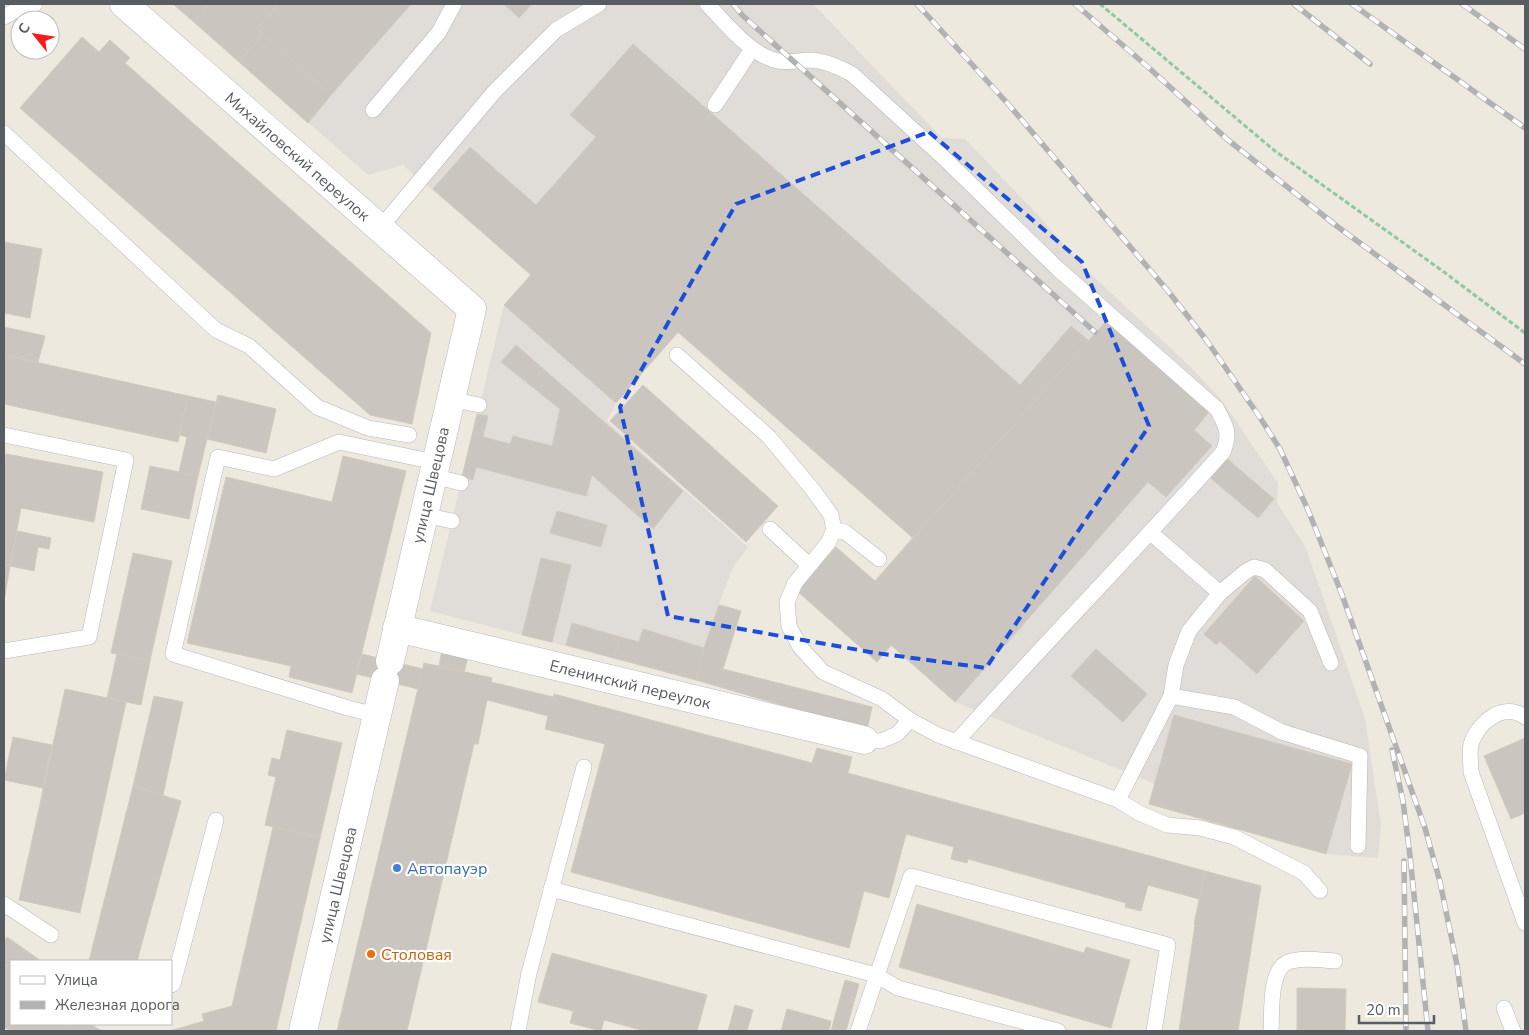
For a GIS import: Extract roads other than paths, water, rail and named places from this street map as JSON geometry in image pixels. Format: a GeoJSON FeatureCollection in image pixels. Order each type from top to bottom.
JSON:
{"type":"FeatureCollection","features":[{"type":"Feature","properties":{"kind":"street","name":"Михайловский переулок"},"geometry":{"type":"LineString","coordinates":[[124,4],[472,309]]}},
{"type":"Feature","properties":{"kind":"street","name":"улица Швецова"},"geometry":{"type":"LineString","coordinates":[[303,1031],[472,309]]}},
{"type":"Feature","properties":{"kind":"street","name":"Еленинский переулок"},"geometry":{"type":"LineString","coordinates":[[397,628],[864,740]]}},
{"type":"Feature","properties":{"kind":"lane"},"geometry":{"type":"LineString","coordinates":[[4,18],[20,8],[35,4]]}},
{"type":"Feature","properties":{"kind":"lane"},"geometry":{"type":"LineString","coordinates":[[373,110],[439,32],[454,4]]}},
{"type":"Feature","properties":{"kind":"lane"},"geometry":{"type":"LineString","coordinates":[[380,228],[494,92],[556,30],[599,4]]}},
{"type":"Feature","properties":{"kind":"lane"},"geometry":{"type":"LineString","coordinates":[[707,4],[752,49],[774,60],[795,62],[812,60],[834,65],[852,74],[944,158],[1057,268],[1217,408],[1226,425],[1228,438],[1222,452],[1151,532],[1028,662],[956,742]]}},
{"type":"Feature","properties":{"kind":"lane"},"geometry":{"type":"LineString","coordinates":[[715,106],[752,49]]}},
{"type":"Feature","properties":{"kind":"lane"},"geometry":{"type":"LineString","coordinates":[[4,133],[216,330],[249,346],[317,407],[368,428],[409,435]]}},
{"type":"Feature","properties":{"kind":"lane"},"geometry":{"type":"LineString","coordinates":[[677,355],[769,437],[831,515],[834,530],[828,543],[794,583],[787,602],[789,626],[800,648],[823,672],[882,698],[910,720],[956,742],[1118,800],[1139,813],[1167,825],[1200,828],[1234,837],[1304,873],[1320,891]]}},
{"type":"Feature","properties":{"kind":"lane"},"geometry":{"type":"LineString","coordinates":[[450,399],[479,405]]}},
{"type":"Feature","properties":{"kind":"lane"},"geometry":{"type":"LineString","coordinates":[[4,435],[126,460],[89,637],[4,651]]}},
{"type":"Feature","properties":{"kind":"lane"},"geometry":{"type":"LineString","coordinates":[[376,715],[173,654],[218,457],[274,469],[339,442],[434,469],[461,483]]}},
{"type":"Feature","properties":{"kind":"lane"},"geometry":{"type":"LineString","coordinates":[[423,515],[452,521]]}},
{"type":"Feature","properties":{"kind":"lane"},"geometry":{"type":"LineString","coordinates":[[770,529],[809,565]]}},
{"type":"Feature","properties":{"kind":"lane"},"geometry":{"type":"LineString","coordinates":[[834,530],[845,532],[879,559]]}},
{"type":"Feature","properties":{"kind":"lane"},"geometry":{"type":"LineString","coordinates":[[1151,532],[1220,593]]}},
{"type":"Feature","properties":{"kind":"lane"},"geometry":{"type":"LineString","coordinates":[[1118,800],[1171,696],[1176,665],[1189,631],[1220,593],[1245,572],[1254,567],[1265,570],[1310,611],[1331,663]]}},
{"type":"Feature","properties":{"kind":"lane"},"geometry":{"type":"LineString","coordinates":[[1171,696],[1234,707],[1282,732],[1360,756],[1358,846]]}},
{"type":"Feature","properties":{"kind":"lane"},"geometry":{"type":"LineString","coordinates":[[1525,716],[1503,711],[1483,722],[1471,745],[1471,772],[1525,923]]}},
{"type":"Feature","properties":{"kind":"lane"},"geometry":{"type":"LineString","coordinates":[[864,740],[881,742],[897,734],[910,720]]}},
{"type":"Feature","properties":{"kind":"lane"},"geometry":{"type":"LineString","coordinates":[[518,1031],[528,973],[584,767]]}},
{"type":"Feature","properties":{"kind":"lane"},"geometry":{"type":"LineString","coordinates":[[172,984],[216,820]]}},
{"type":"Feature","properties":{"kind":"lane"},"geometry":{"type":"LineString","coordinates":[[858,1031],[911,876],[1168,945],[1154,1031]]}},
{"type":"Feature","properties":{"kind":"lane"},"geometry":{"type":"LineString","coordinates":[[551,889],[876,974],[898,988],[1008,1025],[1058,1031]]}},
{"type":"Feature","properties":{"kind":"lane"},"geometry":{"type":"LineString","coordinates":[[4,904],[51,936]]}},
{"type":"Feature","properties":{"kind":"lane"},"geometry":{"type":"LineString","coordinates":[[1271,1031],[1273,988],[1277,973],[1286,963],[1298,960],[1335,961]]}},
{"type":"Feature","properties":{"kind":"lane"},"geometry":{"type":"LineString","coordinates":[[1504,1008],[1513,1031]]}},
{"type":"Feature","properties":{"kind":"railway"},"geometry":{"type":"LineString","coordinates":[[733,4],[742,15],[1095,332]]}},
{"type":"Feature","properties":{"kind":"railway"},"geometry":{"type":"LineString","coordinates":[[917,4],[1009,105],[1168,291],[1207,341],[1280,449],[1308,510],[1341,592],[1425,828],[1440,882],[1457,965],[1466,1031]]}},
{"type":"Feature","properties":{"kind":"railway"},"geometry":{"type":"LineString","coordinates":[[1075,4],[1228,140],[1338,227],[1525,364]]}},
{"type":"Feature","properties":{"kind":"railway"},"geometry":{"type":"LineString","coordinates":[[1294,4],[1370,64]]}},
{"type":"Feature","properties":{"kind":"railway"},"geometry":{"type":"LineString","coordinates":[[1352,4],[1525,128]]}},
{"type":"Feature","properties":{"kind":"railway"},"geometry":{"type":"LineString","coordinates":[[1462,4],[1525,49]]}},
{"type":"Feature","properties":{"kind":"railway"},"geometry":{"type":"LineString","coordinates":[[1392,750],[1403,801],[1428,1031]]}},
{"type":"Feature","properties":{"kind":"railway"},"geometry":{"type":"LineString","coordinates":[[1404,861],[1406,1031]]}},
{"type":"Feature","properties":{"kind":"place","name":"Автопауэр"},"geometry":{"type":"Point","coordinates":[397,868]}},
{"type":"Feature","properties":{"kind":"place","name":"Столовая"},"geometry":{"type":"Point","coordinates":[371,954]}}]}
